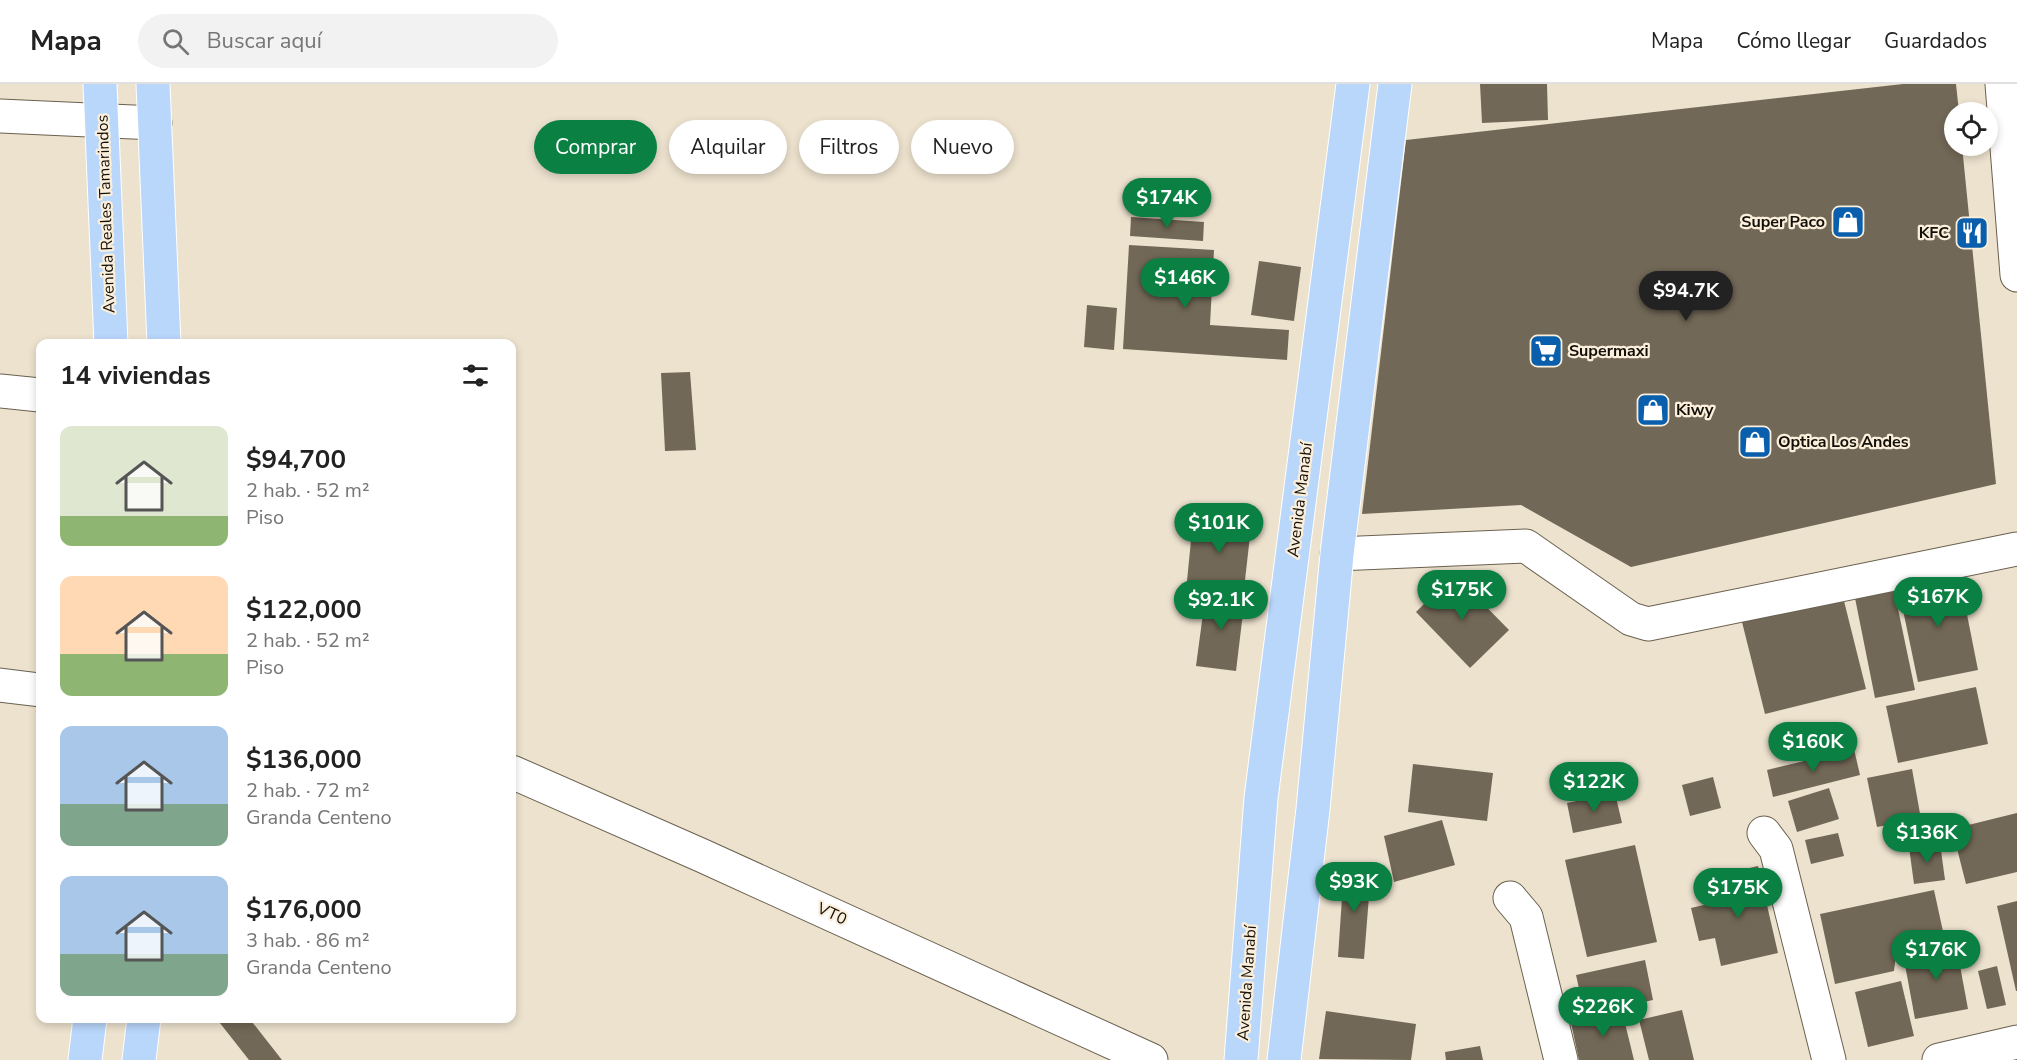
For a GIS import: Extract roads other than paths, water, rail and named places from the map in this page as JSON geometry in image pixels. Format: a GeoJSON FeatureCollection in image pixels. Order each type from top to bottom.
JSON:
{"type":"FeatureCollection","features":[{"type":"Feature","properties":{"kind":"main road","name":"Avenida Reales Tamarindos"},"geometry":{"type":"LineString","coordinates":[[100,84],[111,339]]}},
{"type":"Feature","properties":{"kind":"main road"},"geometry":{"type":"LineString","coordinates":[[153,84],[164,339]]}},
{"type":"Feature","properties":{"kind":"main road","name":"Avenida Manabí"},"geometry":{"type":"LineString","coordinates":[[1241,1060],[1261,798],[1353,84]]}},
{"type":"Feature","properties":{"kind":"main road"},"geometry":{"type":"LineString","coordinates":[[1284,1060],[1313,809],[1337,554],[1395,84]]}},
{"type":"Feature","properties":{"kind":"main road"},"geometry":{"type":"LineString","coordinates":[[1347,139],[1388,141]]}},
{"type":"Feature","properties":{"kind":"main road"},"geometry":{"type":"LineString","coordinates":[[1261,798],[1313,809]]}},
{"type":"Feature","properties":{"kind":"main road"},"geometry":{"type":"LineString","coordinates":[[85,1060],[89,1023]]}},
{"type":"Feature","properties":{"kind":"main road"},"geometry":{"type":"LineString","coordinates":[[139,1060],[143,1023]]}},
{"type":"Feature","properties":{"kind":"street"},"geometry":{"type":"LineString","coordinates":[[2002,84],[2014,210],[2017,275]]}},
{"type":"Feature","properties":{"kind":"street"},"geometry":{"type":"LineString","coordinates":[[0,116],[155,123]]}},
{"type":"Feature","properties":{"kind":"street"},"geometry":{"type":"LineString","coordinates":[[0,391],[36,395]]}},
{"type":"Feature","properties":{"kind":"street"},"geometry":{"type":"LineString","coordinates":[[1337,554],[1526,546],[1631,619],[1648,624],[2017,549]]}},
{"type":"Feature","properties":{"kind":"street"},"geometry":{"type":"LineString","coordinates":[[0,685],[36,690]]}},
{"type":"Feature","properties":{"kind":"street","name":"VT0"},"geometry":{"type":"LineString","coordinates":[[516,774],[714,860],[1151,1060]]}},
{"type":"Feature","properties":{"kind":"street"},"geometry":{"type":"LineString","coordinates":[[1764,833],[1776,849],[1829,1060]]}},
{"type":"Feature","properties":{"kind":"street"},"geometry":{"type":"LineString","coordinates":[[1510,898],[1526,917],[1561,1060]]}},
{"type":"Feature","properties":{"kind":"street"},"geometry":{"type":"LineString","coordinates":[[1948,1059],[2017,1042]]}},
{"type":"Feature","properties":{"kind":"place","name":"Super Paco"},"geometry":{"type":"Point","coordinates":[1848,222]}},
{"type":"Feature","properties":{"kind":"place","name":"KFC"},"geometry":{"type":"Point","coordinates":[1972,233]}},
{"type":"Feature","properties":{"kind":"place","name":"Supermaxi"},"geometry":{"type":"Point","coordinates":[1546,351]}},
{"type":"Feature","properties":{"kind":"place","name":"Kiwy"},"geometry":{"type":"Point","coordinates":[1653,410]}},
{"type":"Feature","properties":{"kind":"place","name":"Optica Los Andes"},"geometry":{"type":"Point","coordinates":[1755,442]}}]}
